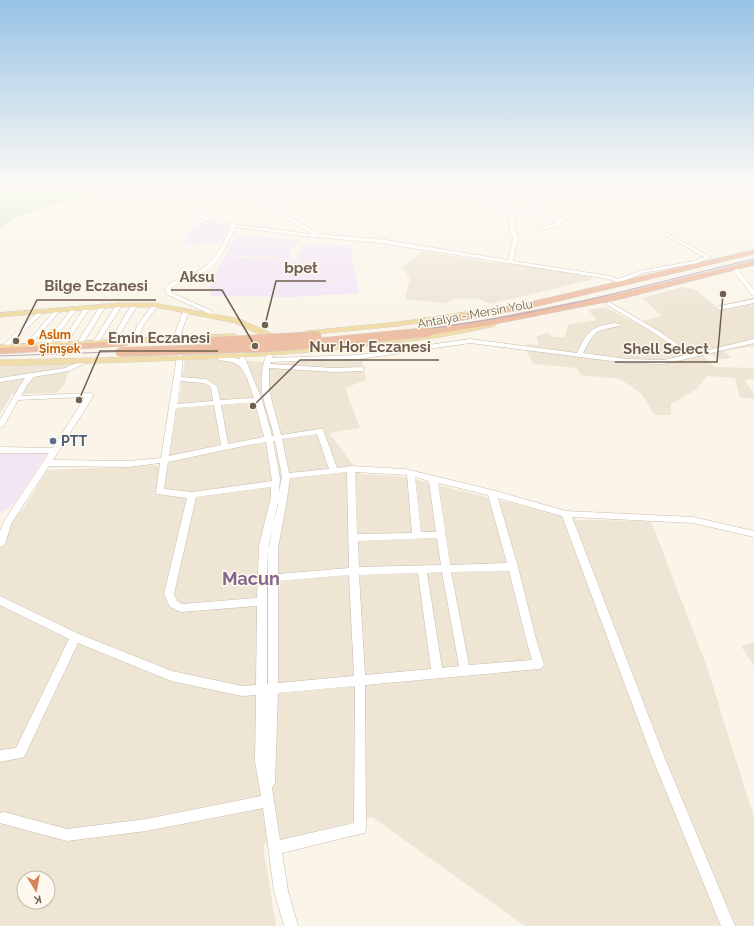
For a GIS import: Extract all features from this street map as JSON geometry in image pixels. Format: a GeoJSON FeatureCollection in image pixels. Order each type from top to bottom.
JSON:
{"type":"FeatureCollection","features":[{"type":"Feature","properties":{"kind":"highway","name":"Antalya - Mersin Yolu"},"geometry":{"type":"LineString","coordinates":[[426,328],[754,252]]}},
{"type":"Feature","properties":{"kind":"highway","name":"Antalya - Mersin Yolu"},"geometry":{"type":"LineString","coordinates":[[1,348],[274,348],[357,340],[426,328],[521,316],[621,296],[754,263]]}},
{"type":"Feature","properties":{"kind":"highway","name":"Antalya - Mersin Yolu"},"geometry":{"type":"LineString","coordinates":[[0,358],[122,348]]}},
{"type":"Feature","properties":{"kind":"main road"},"geometry":{"type":"LineString","coordinates":[[1,348],[135,340],[307,333],[398,324],[501,309],[559,298]]}},
{"type":"Feature","properties":{"kind":"main road"},"geometry":{"type":"LineString","coordinates":[[0,315],[103,306],[135,304],[155,305],[237,321],[268,335],[272,341],[272,356]]}},
{"type":"Feature","properties":{"kind":"main road"},"geometry":{"type":"LineString","coordinates":[[0,363],[241,354],[272,356],[289,351],[422,337],[468,330],[521,316]]}},
{"type":"Feature","properties":{"kind":"main road"},"geometry":{"type":"LineString","coordinates":[[241,354],[242,336],[244,329],[247,326]]}},
{"type":"Feature","properties":{"kind":"street"},"geometry":{"type":"LineString","coordinates":[[214,317],[208,310],[170,294],[168,288],[175,282],[204,270],[212,264],[217,258],[233,227]]}},
{"type":"Feature","properties":{"kind":"street"},"geometry":{"type":"LineString","coordinates":[[250,227],[316,236],[380,241],[610,278],[621,282],[642,272],[695,262],[708,257],[663,232]]}},
{"type":"Feature","properties":{"kind":"street"},"geometry":{"type":"LineString","coordinates":[[306,227],[316,236]]}},
{"type":"Feature","properties":{"kind":"street"},"geometry":{"type":"LineString","coordinates":[[510,262],[516,236],[511,227]]}},
{"type":"Feature","properties":{"kind":"street"},"geometry":{"type":"LineString","coordinates":[[541,229],[547,227]]}},
{"type":"Feature","properties":{"kind":"street"},"geometry":{"type":"LineString","coordinates":[[734,268],[754,294]]}},
{"type":"Feature","properties":{"kind":"street"},"geometry":{"type":"LineString","coordinates":[[720,308],[754,301]]}},
{"type":"Feature","properties":{"kind":"street"},"geometry":{"type":"LineString","coordinates":[[113,342],[135,304]]}},
{"type":"Feature","properties":{"kind":"street"},"geometry":{"type":"LineString","coordinates":[[609,304],[655,331],[691,356]]}},
{"type":"Feature","properties":{"kind":"street"},"geometry":{"type":"LineString","coordinates":[[96,342],[119,305]]}},
{"type":"Feature","properties":{"kind":"street"},"geometry":{"type":"LineString","coordinates":[[135,340],[140,326],[155,305]]}},
{"type":"Feature","properties":{"kind":"street"},"geometry":{"type":"LineString","coordinates":[[80,343],[103,306]]}},
{"type":"Feature","properties":{"kind":"street"},"geometry":{"type":"LineString","coordinates":[[63,344],[87,308]]}},
{"type":"Feature","properties":{"kind":"street"},"geometry":{"type":"LineString","coordinates":[[47,345],[74,309]]}},
{"type":"Feature","properties":{"kind":"street"},"geometry":{"type":"LineString","coordinates":[[27,346],[57,311]]}},
{"type":"Feature","properties":{"kind":"street"},"geometry":{"type":"LineString","coordinates":[[176,339],[186,311]]}},
{"type":"Feature","properties":{"kind":"street"},"geometry":{"type":"LineString","coordinates":[[1,348],[41,312]]}},
{"type":"Feature","properties":{"kind":"street"},"geometry":{"type":"LineString","coordinates":[[579,354],[594,330],[602,327],[618,325]]}},
{"type":"Feature","properties":{"kind":"street"},"geometry":{"type":"LineString","coordinates":[[291,926],[281,891],[262,762],[261,690],[264,546],[275,497],[276,484],[273,439],[266,390],[266,366],[272,356],[359,357],[470,341],[627,361],[664,362],[754,341]]}},
{"type":"Feature","properties":{"kind":"street"},"geometry":{"type":"LineString","coordinates":[[241,354],[244,366],[286,476],[282,505],[273,548],[273,689],[268,799]]}},
{"type":"Feature","properties":{"kind":"street"},"geometry":{"type":"LineString","coordinates":[[204,355],[228,358],[238,361],[244,366]]}},
{"type":"Feature","properties":{"kind":"street"},"geometry":{"type":"LineString","coordinates":[[180,356],[178,379],[160,492],[192,495],[276,484]]}},
{"type":"Feature","properties":{"kind":"street"},"geometry":{"type":"LineString","coordinates":[[0,380],[67,370],[88,360]]}},
{"type":"Feature","properties":{"kind":"street"},"geometry":{"type":"LineString","coordinates":[[266,366],[334,370],[362,369]]}},
{"type":"Feature","properties":{"kind":"street"},"geometry":{"type":"LineString","coordinates":[[0,426],[3,416],[31,376]]}},
{"type":"Feature","properties":{"kind":"street"},"geometry":{"type":"LineString","coordinates":[[178,379],[203,381],[211,383],[214,387],[226,447]]}},
{"type":"Feature","properties":{"kind":"street"},"geometry":{"type":"LineString","coordinates":[[0,544],[3,523],[46,463],[90,395],[16,398]]}},
{"type":"Feature","properties":{"kind":"street"},"geometry":{"type":"LineString","coordinates":[[173,406],[258,400]]}},
{"type":"Feature","properties":{"kind":"street"},"geometry":{"type":"LineString","coordinates":[[46,463],[129,464],[164,460],[226,447],[320,431],[334,471]]}},
{"type":"Feature","properties":{"kind":"street"},"geometry":{"type":"LineString","coordinates":[[0,450],[54,451]]}},
{"type":"Feature","properties":{"kind":"street"},"geometry":{"type":"LineString","coordinates":[[286,476],[351,470],[411,474],[492,493],[566,514],[693,520],[754,534]]}},
{"type":"Feature","properties":{"kind":"street"},"geometry":{"type":"LineString","coordinates":[[275,848],[360,828],[360,679],[354,571],[351,470]]}},
{"type":"Feature","properties":{"kind":"street"},"geometry":{"type":"LineString","coordinates":[[411,474],[416,536]]}},
{"type":"Feature","properties":{"kind":"street"},"geometry":{"type":"LineString","coordinates":[[433,479],[446,569],[465,670]]}},
{"type":"Feature","properties":{"kind":"street"},"geometry":{"type":"LineString","coordinates":[[0,600],[75,637],[171,676],[242,691],[360,679],[539,664],[492,493]]}},
{"type":"Feature","properties":{"kind":"street"},"geometry":{"type":"LineString","coordinates":[[192,495],[169,594],[171,601],[181,608],[262,602]]}},
{"type":"Feature","properties":{"kind":"street"},"geometry":{"type":"LineString","coordinates":[[566,514],[658,757],[728,926]]}},
{"type":"Feature","properties":{"kind":"street"},"geometry":{"type":"LineString","coordinates":[[353,538],[441,535]]}},
{"type":"Feature","properties":{"kind":"street"},"geometry":{"type":"LineString","coordinates":[[273,578],[354,571],[513,566]]}},
{"type":"Feature","properties":{"kind":"street"},"geometry":{"type":"LineString","coordinates":[[422,569],[437,673]]}},
{"type":"Feature","properties":{"kind":"street"},"geometry":{"type":"LineString","coordinates":[[0,756],[20,753],[75,637]]}},
{"type":"Feature","properties":{"kind":"street"},"geometry":{"type":"LineString","coordinates":[[4,818],[67,835],[146,825],[268,799]]}},
{"type":"Feature","properties":{"kind":"shaded area"},"geometry":{"type":"Polygon","coordinates":[[[228,227],[219,244],[184,245],[188,230],[195,228],[228,227]]]}},
{"type":"Feature","properties":{"kind":"shaded area"},"geometry":{"type":"Polygon","coordinates":[[[236,234],[302,241],[290,250],[291,259],[226,255],[236,234]]]}},
{"type":"Feature","properties":{"kind":"shaded area"},"geometry":{"type":"Polygon","coordinates":[[[304,245],[350,246],[359,293],[294,297],[212,296],[208,290],[225,255],[242,258],[298,260],[297,252],[304,245]]]}},
{"type":"Feature","properties":{"kind":"shaded area"},"geometry":{"type":"Polygon","coordinates":[[[421,251],[494,263],[497,261],[592,277],[593,279],[490,304],[477,298],[455,299],[446,303],[405,299],[410,279],[403,268],[421,251]]]}},
{"type":"Feature","properties":{"kind":"shaded area"},"geometry":{"type":"Polygon","coordinates":[[[683,287],[696,290],[719,309],[754,303],[754,346],[724,351],[732,358],[720,359],[713,355],[703,356],[714,367],[753,368],[754,379],[745,380],[754,394],[754,399],[740,397],[735,378],[707,376],[695,390],[671,404],[671,415],[654,415],[642,394],[620,379],[580,375],[577,368],[533,364],[527,351],[527,344],[539,345],[536,336],[548,333],[554,337],[565,337],[568,325],[597,320],[588,310],[605,307],[635,323],[662,316],[642,298],[683,287]]]}},
{"type":"Feature","properties":{"kind":"shaded area"},"geometry":{"type":"Polygon","coordinates":[[[200,358],[281,363],[362,359],[366,380],[345,388],[360,428],[329,433],[360,474],[405,477],[578,520],[651,521],[707,667],[754,818],[754,926],[525,926],[372,817],[263,845],[276,926],[0,926],[0,531],[24,508],[47,470],[168,465],[185,360],[200,358]]]}},
{"type":"Feature","properties":{"kind":"shaded area"},"geometry":{"type":"Polygon","coordinates":[[[70,363],[65,384],[56,393],[12,394],[0,414],[0,367],[70,363]]]}},
{"type":"Feature","properties":{"kind":"shaded area"},"geometry":{"type":"Polygon","coordinates":[[[47,453],[13,505],[0,513],[0,454],[47,453]]]}},
{"type":"Feature","properties":{"kind":"shaded area"},"geometry":{"type":"Polygon","coordinates":[[[754,642],[754,666],[741,646],[754,642]]]}},
{"type":"Feature","properties":{"kind":"tram line"},"geometry":{"type":"LineString","coordinates":[[0,356],[237,346],[356,337],[415,330],[474,322],[544,309],[614,294],[754,259]]}},
{"type":"Feature","properties":{"kind":"place","name":"Shell Select"},"geometry":{"type":"Point","coordinates":[723,294]}},
{"type":"Feature","properties":{"kind":"place","name":"bpet"},"geometry":{"type":"Point","coordinates":[265,325]}},
{"type":"Feature","properties":{"kind":"place","name":"Bilge Eczanesi"},"geometry":{"type":"Point","coordinates":[16,341]}},
{"type":"Feature","properties":{"kind":"place","name":"Aslım Şimşek"},"geometry":{"type":"Point","coordinates":[31,342]}},
{"type":"Feature","properties":{"kind":"place","name":"Aksu"},"geometry":{"type":"Point","coordinates":[255,346]}},
{"type":"Feature","properties":{"kind":"place","name":"Emin Eczanesi"},"geometry":{"type":"Point","coordinates":[79,400]}},
{"type":"Feature","properties":{"kind":"place","name":"Nur Hor Eczanesi"},"geometry":{"type":"Point","coordinates":[253,406]}},
{"type":"Feature","properties":{"kind":"place","name":"PTT"},"geometry":{"type":"Point","coordinates":[53,441]}},
{"type":"Feature","properties":{"kind":"district","name":"Macun"},"geometry":{"type":"Point","coordinates":[251,579]}}]}
